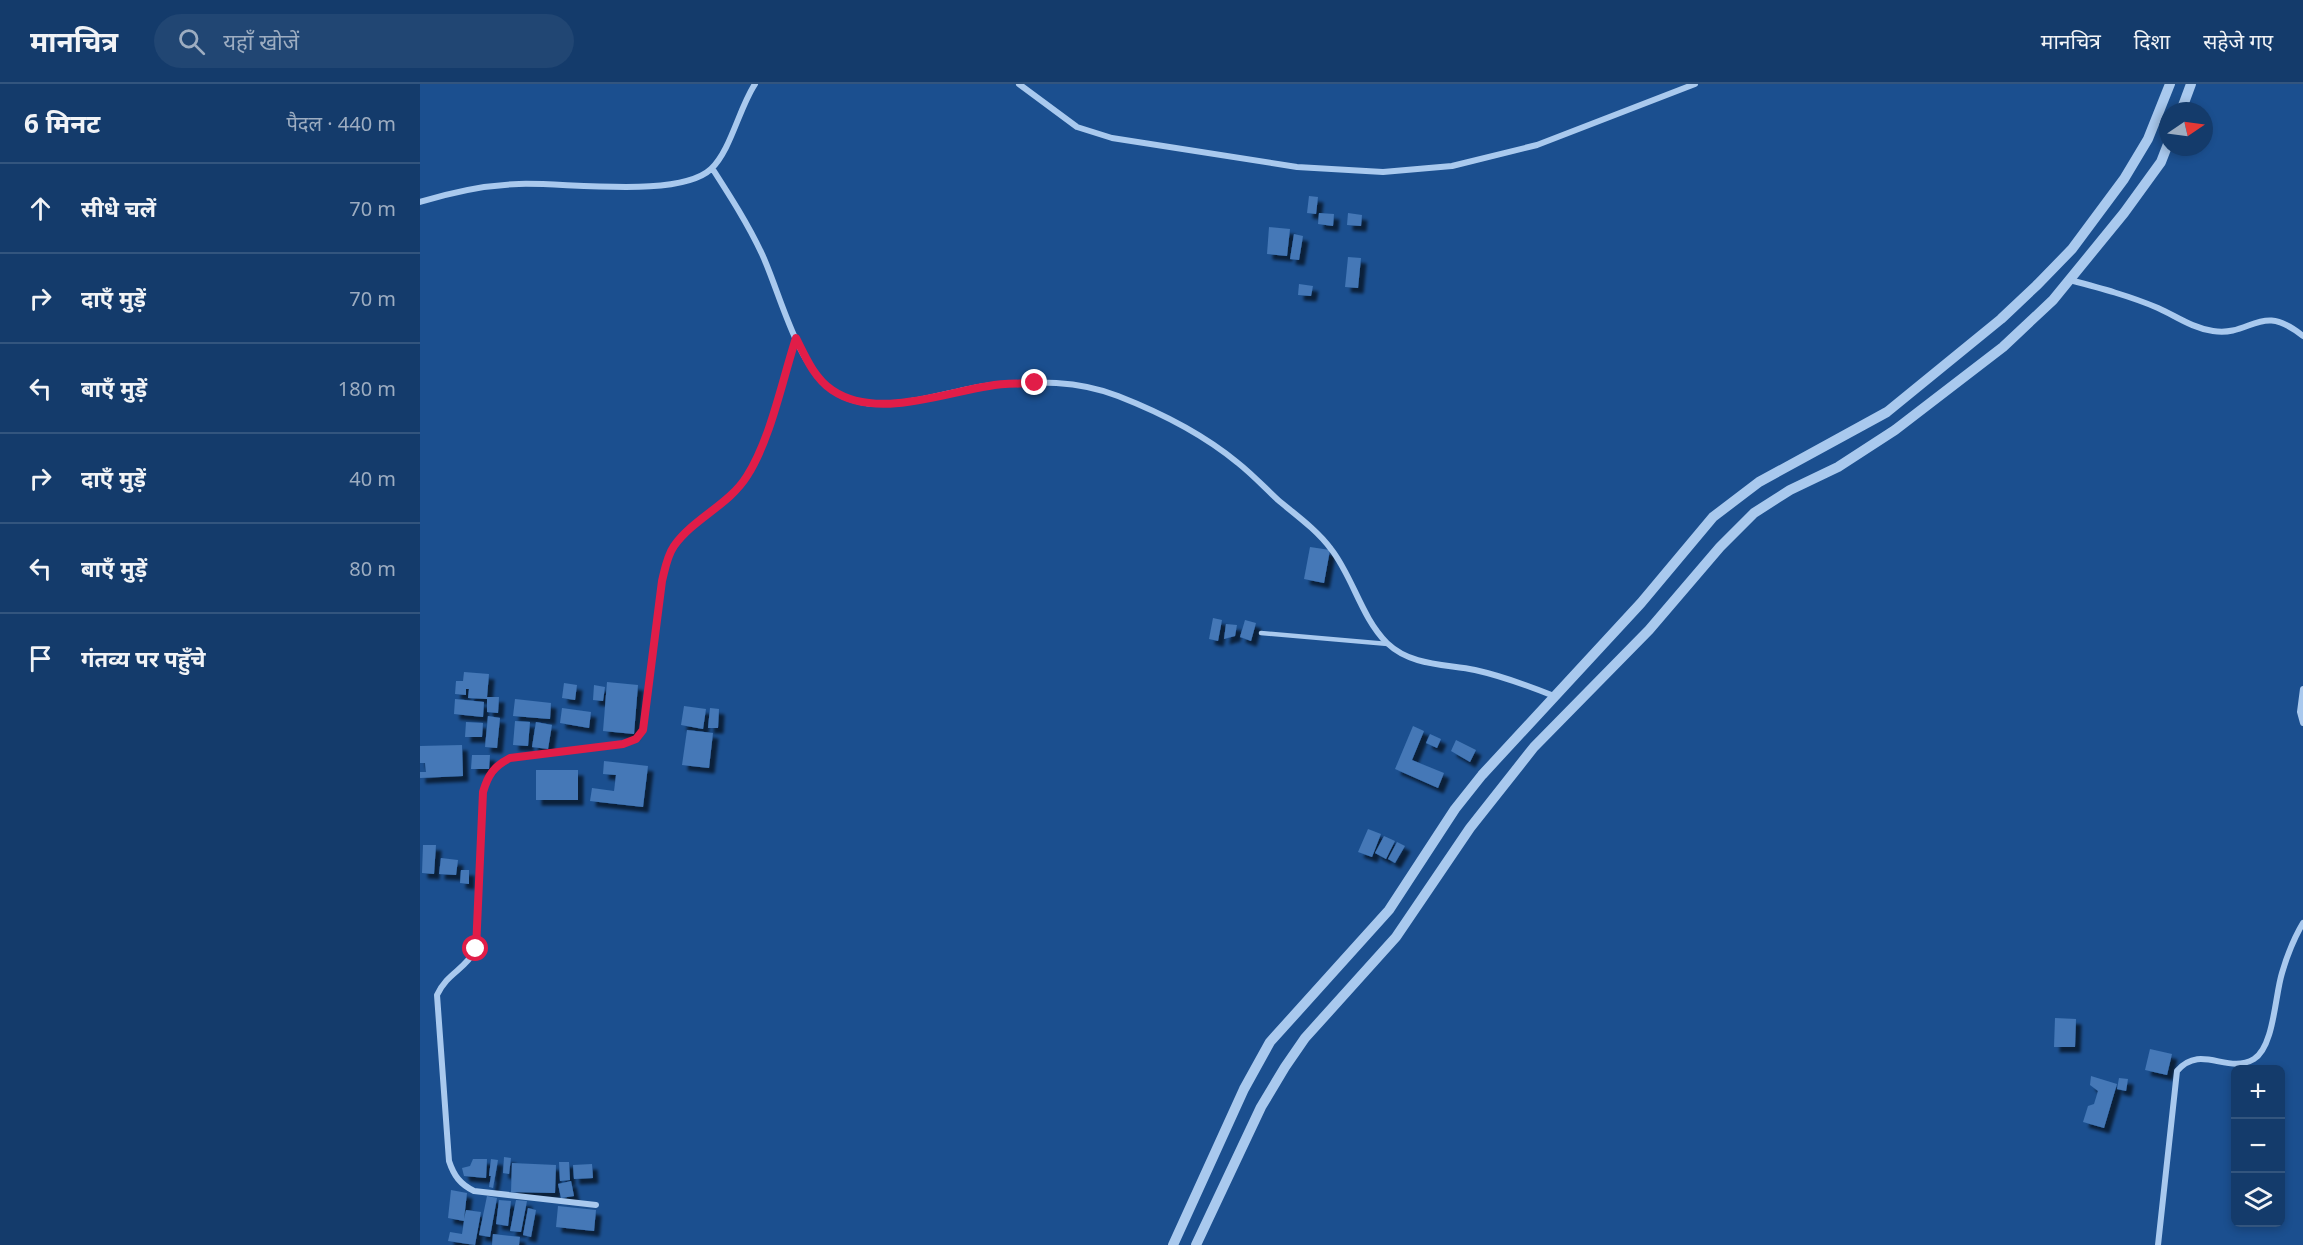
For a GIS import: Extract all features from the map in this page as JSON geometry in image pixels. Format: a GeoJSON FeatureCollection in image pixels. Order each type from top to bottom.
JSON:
{"type":"FeatureCollection","features":[{"type":"Feature","properties":{"kind":"street"},"geometry":{"type":"LineString","coordinates":[[420,202],[483,187],[519,184],[672,185],[687,183],[712,168],[754,84]]}},
{"type":"Feature","properties":{"kind":"street"},"geometry":{"type":"LineString","coordinates":[[1019,84],[1077,127],[1112,138],[1297,166],[1383,172],[1452,166],[1537,145],[1695,84]]}},
{"type":"Feature","properties":{"kind":"street"},"geometry":{"type":"LineString","coordinates":[[1173,1245],[1244,1089],[1270,1042],[1372,931],[1455,809],[1482,775],[1641,603],[1698,532],[1727,506],[1759,482],[1887,412],[2001,319],[2038,284],[2072,249],[2124,179],[2148,139],[2170,84]]}},
{"type":"Feature","properties":{"kind":"street"},"geometry":{"type":"LineString","coordinates":[[2185,102],[2192,84]]}},
{"type":"Feature","properties":{"kind":"street"},"geometry":{"type":"LineString","coordinates":[[1196,1245],[1262,1107],[1285,1067],[1305,1038],[1396,937],[1470,828],[1534,747],[1649,630],[1720,547],[1754,513],[1790,490],[1838,467],[1933,403],[2003,347],[2053,300],[2070,280],[2163,156]]}},
{"type":"Feature","properties":{"kind":"street"},"geometry":{"type":"LineString","coordinates":[[712,168],[761,251],[796,338],[813,370],[831,390],[854,401],[879,404],[992,385],[1060,382],[1091,386],[1162,416],[1212,443],[1239,464],[1331,549],[1374,626],[1388,644],[1407,657],[1427,663],[1476,670],[1554,696]]}},
{"type":"Feature","properties":{"kind":"street"},"geometry":{"type":"LineString","coordinates":[[2070,280],[2130,296],[2193,326],[2212,331],[2225,332],[2257,321],[2271,320],[2283,323],[2303,336]]}},
{"type":"Feature","properties":{"kind":"street"},"geometry":{"type":"LineString","coordinates":[[596,1205],[474,1191],[463,1186],[453,1175],[449,1161],[437,994],[444,980],[468,963],[476,949],[483,792],[488,777],[497,765],[510,758],[623,744],[636,739],[643,730],[666,562],[674,547],[688,531],[728,498],[746,478],[759,455],[796,338]]}},
{"type":"Feature","properties":{"kind":"street"},"geometry":{"type":"LineString","coordinates":[[2303,690],[2300,712],[2303,723]]}},
{"type":"Feature","properties":{"kind":"street"},"geometry":{"type":"LineString","coordinates":[[2158,1245],[2177,1071],[2185,1061],[2200,1058],[2241,1064],[2255,1059],[2265,1048],[2282,974],[2303,922]]}},
{"type":"Feature","properties":{"kind":"lane"},"geometry":{"type":"LineString","coordinates":[[1261,633],[1388,644]]}},
{"type":"Feature","properties":{"kind":"building"},"geometry":{"type":"Polygon","coordinates":[[[1309,196],[1318,197],[1316,214],[1307,213],[1309,196]]]}},
{"type":"Feature","properties":{"kind":"building"},"geometry":{"type":"Polygon","coordinates":[[[1319,213],[1334,214],[1333,226],[1318,224],[1319,213]]]}},
{"type":"Feature","properties":{"kind":"building"},"geometry":{"type":"Polygon","coordinates":[[[1348,213],[1362,215],[1361,226],[1347,225],[1348,213]]]}},
{"type":"Feature","properties":{"kind":"building"},"geometry":{"type":"Polygon","coordinates":[[[1269,227],[1290,229],[1287,256],[1267,254],[1269,227]]]}},
{"type":"Feature","properties":{"kind":"building"},"geometry":{"type":"Polygon","coordinates":[[[1294,234],[1303,236],[1299,260],[1290,259],[1294,234]]]}},
{"type":"Feature","properties":{"kind":"building"},"geometry":{"type":"Polygon","coordinates":[[[1348,257],[1361,258],[1358,288],[1345,287],[1348,257]]]}},
{"type":"Feature","properties":{"kind":"building"},"geometry":{"type":"Polygon","coordinates":[[[1299,284],[1313,286],[1311,296],[1298,295],[1299,284]]]}},
{"type":"Feature","properties":{"kind":"building"},"geometry":{"type":"Polygon","coordinates":[[[1310,547],[1330,550],[1324,583],[1304,579],[1310,547]]]}},
{"type":"Feature","properties":{"kind":"building"},"geometry":{"type":"Polygon","coordinates":[[[1213,618],[1222,620],[1218,641],[1209,639],[1213,618]]]}},
{"type":"Feature","properties":{"kind":"building"},"geometry":{"type":"Polygon","coordinates":[[[1245,620],[1256,623],[1251,641],[1240,637],[1245,620]]]}},
{"type":"Feature","properties":{"kind":"building"},"geometry":{"type":"Polygon","coordinates":[[[1226,624],[1237,625],[1235,636],[1224,639],[1226,624]]]}},
{"type":"Feature","properties":{"kind":"building"},"geometry":{"type":"Polygon","coordinates":[[[464,672],[489,674],[487,697],[499,697],[498,713],[487,712],[487,699],[468,698],[469,689],[466,689],[466,695],[455,694],[456,681],[463,681],[464,672]]]}},
{"type":"Feature","properties":{"kind":"building"},"geometry":{"type":"Polygon","coordinates":[[[607,682],[638,685],[634,734],[603,731],[607,682]]]}},
{"type":"Feature","properties":{"kind":"building"},"geometry":{"type":"Polygon","coordinates":[[[564,683],[577,685],[575,700],[562,698],[564,683]]]}},
{"type":"Feature","properties":{"kind":"building"},"geometry":{"type":"Polygon","coordinates":[[[594,685],[605,687],[603,701],[593,700],[594,685]]]}},
{"type":"Feature","properties":{"kind":"building"},"geometry":{"type":"Polygon","coordinates":[[[455,699],[484,702],[483,717],[454,714],[455,699]]]}},
{"type":"Feature","properties":{"kind":"building"},"geometry":{"type":"Polygon","coordinates":[[[515,699],[551,703],[550,719],[513,716],[515,699]]]}},
{"type":"Feature","properties":{"kind":"building"},"geometry":{"type":"Polygon","coordinates":[[[684,706],[706,709],[703,729],[681,725],[684,706]]]}},
{"type":"Feature","properties":{"kind":"building"},"geometry":{"type":"Polygon","coordinates":[[[562,708],[591,712],[589,728],[560,723],[562,708]]]}},
{"type":"Feature","properties":{"kind":"building"},"geometry":{"type":"Polygon","coordinates":[[[710,708],[719,709],[718,728],[708,728],[710,708]]]}},
{"type":"Feature","properties":{"kind":"building"},"geometry":{"type":"Polygon","coordinates":[[[488,716],[500,718],[497,748],[485,747],[488,716]]]}},
{"type":"Feature","properties":{"kind":"building"},"geometry":{"type":"Polygon","coordinates":[[[515,721],[530,722],[528,746],[513,745],[515,721]]]}},
{"type":"Feature","properties":{"kind":"building"},"geometry":{"type":"Polygon","coordinates":[[[466,722],[483,723],[482,737],[465,737],[466,722]]]}},
{"type":"Feature","properties":{"kind":"building"},"geometry":{"type":"Polygon","coordinates":[[[536,722],[552,725],[548,749],[532,747],[536,722]]]}},
{"type":"Feature","properties":{"kind":"building"},"geometry":{"type":"Polygon","coordinates":[[[1413,726],[1424,731],[1412,760],[1444,773],[1438,788],[1395,769],[1413,726]]]}},
{"type":"Feature","properties":{"kind":"building"},"geometry":{"type":"Polygon","coordinates":[[[687,730],[713,733],[709,768],[682,765],[687,730]]]}},
{"type":"Feature","properties":{"kind":"building"},"geometry":{"type":"Polygon","coordinates":[[[1430,734],[1441,739],[1437,748],[1426,743],[1430,734]]]}},
{"type":"Feature","properties":{"kind":"building"},"geometry":{"type":"Polygon","coordinates":[[[1456,740],[1476,750],[1470,762],[1451,751],[1456,740]]]}},
{"type":"Feature","properties":{"kind":"building"},"geometry":{"type":"Polygon","coordinates":[[[462,745],[463,776],[420,778],[420,772],[426,772],[425,763],[420,763],[420,746],[462,745]]]}},
{"type":"Feature","properties":{"kind":"building"},"geometry":{"type":"Polygon","coordinates":[[[472,755],[490,755],[489,769],[471,769],[472,755]]]}},
{"type":"Feature","properties":{"kind":"building"},"geometry":{"type":"Polygon","coordinates":[[[604,761],[648,766],[643,807],[590,801],[592,788],[614,791],[616,775],[603,774],[604,761]]]}},
{"type":"Feature","properties":{"kind":"building"},"geometry":{"type":"Polygon","coordinates":[[[536,770],[578,770],[578,800],[536,800],[536,770]]]}},
{"type":"Feature","properties":{"kind":"building"},"geometry":{"type":"Polygon","coordinates":[[[1368,829],[1381,834],[1372,857],[1358,852],[1368,829]]]}},
{"type":"Feature","properties":{"kind":"building"},"geometry":{"type":"Polygon","coordinates":[[[1384,836],[1395,841],[1386,859],[1375,853],[1384,836]]]}},
{"type":"Feature","properties":{"kind":"building"},"geometry":{"type":"Polygon","coordinates":[[[1397,842],[1405,846],[1395,863],[1388,859],[1397,842]]]}},
{"type":"Feature","properties":{"kind":"building"},"geometry":{"type":"Polygon","coordinates":[[[423,845],[436,845],[434,874],[422,873],[423,845]]]}},
{"type":"Feature","properties":{"kind":"building"},"geometry":{"type":"Polygon","coordinates":[[[441,858],[458,860],[456,875],[439,874],[441,858]]]}},
{"type":"Feature","properties":{"kind":"building"},"geometry":{"type":"Polygon","coordinates":[[[461,870],[469,870],[469,884],[460,883],[461,870]]]}},
{"type":"Feature","properties":{"kind":"building"},"geometry":{"type":"Polygon","coordinates":[[[2055,1018],[2076,1019],[2075,1047],[2054,1047],[2055,1018]]]}},
{"type":"Feature","properties":{"kind":"building"},"geometry":{"type":"Polygon","coordinates":[[[2150,1049],[2172,1054],[2167,1075],[2145,1070],[2150,1049]]]}},
{"type":"Feature","properties":{"kind":"building"},"geometry":{"type":"Polygon","coordinates":[[[2091,1076],[2117,1084],[2104,1128],[2083,1122],[2088,1106],[2094,1104],[2098,1091],[2090,1085],[2091,1076]]]}},
{"type":"Feature","properties":{"kind":"building"},"geometry":{"type":"Polygon","coordinates":[[[2119,1078],[2128,1079],[2126,1091],[2117,1089],[2119,1078]]]}},
{"type":"Feature","properties":{"kind":"building"},"geometry":{"type":"Polygon","coordinates":[[[504,1157],[511,1158],[509,1174],[503,1173],[504,1157]]]}},
{"type":"Feature","properties":{"kind":"building"},"geometry":{"type":"Polygon","coordinates":[[[473,1159],[487,1159],[486,1178],[464,1176],[462,1168],[470,1166],[473,1159]]]}},
{"type":"Feature","properties":{"kind":"building"},"geometry":{"type":"Polygon","coordinates":[[[491,1159],[498,1160],[493,1188],[489,1187],[491,1159]]]}},
{"type":"Feature","properties":{"kind":"building"},"geometry":{"type":"Polygon","coordinates":[[[559,1162],[569,1162],[570,1180],[560,1181],[559,1162]]]}},
{"type":"Feature","properties":{"kind":"building"},"geometry":{"type":"Polygon","coordinates":[[[512,1163],[556,1165],[555,1193],[511,1192],[512,1163]]]}},
{"type":"Feature","properties":{"kind":"building"},"geometry":{"type":"Polygon","coordinates":[[[592,1164],[593,1178],[574,1179],[573,1165],[592,1164]]]}},
{"type":"Feature","properties":{"kind":"building"},"geometry":{"type":"Polygon","coordinates":[[[571,1181],[574,1196],[561,1198],[558,1184],[571,1181]]]}},
{"type":"Feature","properties":{"kind":"building"},"geometry":{"type":"Polygon","coordinates":[[[451,1190],[467,1193],[464,1219],[466,1210],[481,1212],[475,1245],[448,1241],[450,1232],[462,1234],[464,1221],[448,1218],[451,1190]]]}},
{"type":"Feature","properties":{"kind":"building"},"geometry":{"type":"Polygon","coordinates":[[[487,1196],[497,1198],[490,1237],[479,1235],[487,1196]]]}},
{"type":"Feature","properties":{"kind":"building"},"geometry":{"type":"Polygon","coordinates":[[[499,1200],[511,1201],[508,1226],[496,1224],[499,1200]]]}},
{"type":"Feature","properties":{"kind":"building"},"geometry":{"type":"Polygon","coordinates":[[[516,1200],[527,1201],[521,1232],[510,1231],[516,1200]]]}},
{"type":"Feature","properties":{"kind":"building"},"geometry":{"type":"Polygon","coordinates":[[[558,1206],[596,1210],[594,1231],[556,1227],[558,1206]]]}},
{"type":"Feature","properties":{"kind":"building"},"geometry":{"type":"Polygon","coordinates":[[[528,1208],[536,1210],[531,1237],[523,1235],[528,1208]]]}},
{"type":"Feature","properties":{"kind":"building"},"geometry":{"type":"Polygon","coordinates":[[[493,1234],[520,1237],[519,1245],[492,1245],[493,1234]]]}},
{"type":"Feature","properties":{"kind":"route"},"geometry":{"type":"LineString","coordinates":[[476,949],[483,792],[488,777],[497,765],[510,758],[623,744],[636,739],[643,730],[666,562],[674,547],[688,531],[728,498],[746,478],[759,455],[796,338],[813,370],[831,390],[854,401],[879,404],[992,385],[1035,383]]}}]}
